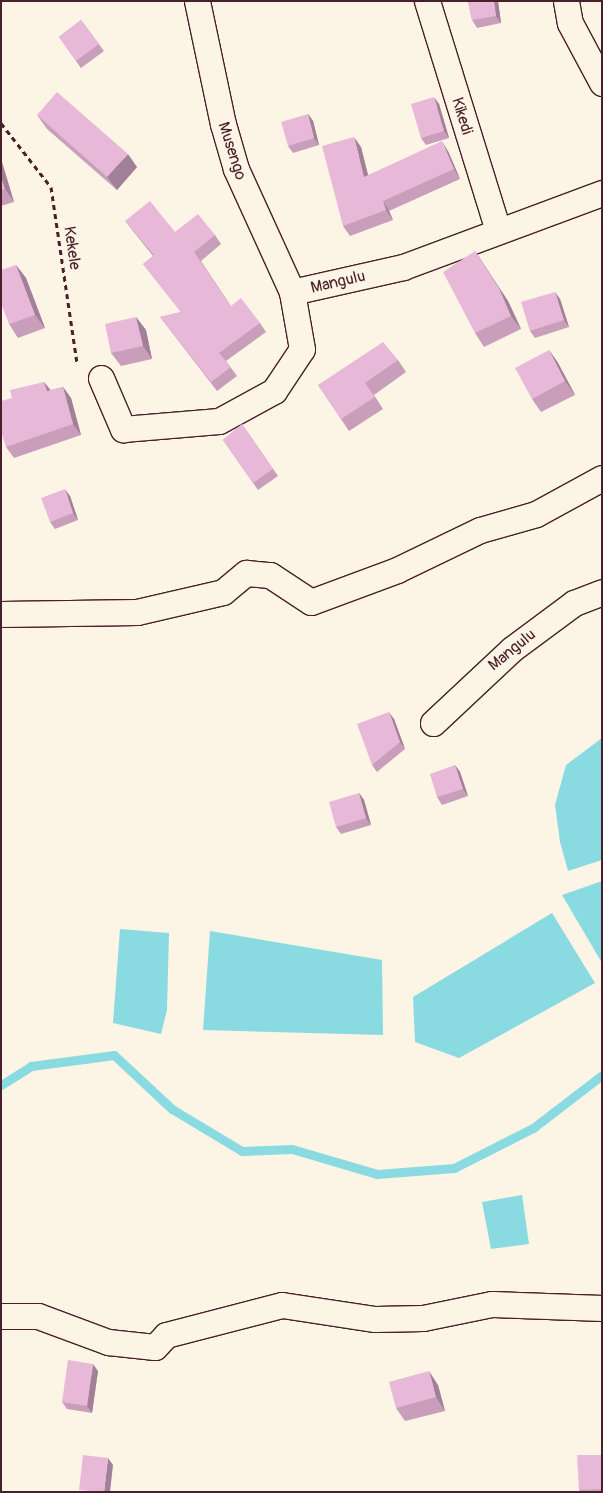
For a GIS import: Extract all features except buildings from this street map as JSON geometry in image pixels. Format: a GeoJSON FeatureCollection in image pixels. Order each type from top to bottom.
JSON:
{"type":"FeatureCollection","features":[{"type":"Feature","properties":{"kind":"street","name":"Musengo"},"geometry":{"type":"LineString","coordinates":[[197,1],[223,124],[236,169],[292,292]]}},
{"type":"Feature","properties":{"kind":"street","name":"Kikedi"},"geometry":{"type":"LineString","coordinates":[[426,1],[498,230]]}},
{"type":"Feature","properties":{"kind":"street"},"geometry":{"type":"LineString","coordinates":[[566,1],[570,22],[602,83]]}},
{"type":"Feature","properties":{"kind":"street","name":"Mangulu"},"geometry":{"type":"LineString","coordinates":[[101,378],[123,428],[219,421],[274,391],[302,349],[292,292],[402,267],[602,193]]}},
{"type":"Feature","properties":{"kind":"street"},"geometry":{"type":"LineString","coordinates":[[1,614],[136,612],[223,592],[246,573],[270,575],[312,602],[397,570],[480,530],[536,514],[602,478]]}},
{"type":"Feature","properties":{"kind":"street","name":"Mangulu"},"geometry":{"type":"LineString","coordinates":[[433,723],[512,649],[574,604],[602,592]]}},
{"type":"Feature","properties":{"kind":"street"},"geometry":{"type":"LineString","coordinates":[[1,1316],[38,1316],[108,1342],[155,1347],[166,1335],[282,1305],[375,1318],[423,1318],[492,1304],[602,1308]]}},
{"type":"Feature","properties":{"kind":"path","name":"Kekele"},"geometry":{"type":"LineString","coordinates":[[1,123],[51,187],[78,368],[101,378]]}},
{"type":"Feature","properties":{"kind":"water"},"geometry":{"type":"Polygon","coordinates":[[[602,738],[602,860],[568,871],[560,842],[555,805],[566,765],[602,738]]]}},
{"type":"Feature","properties":{"kind":"water"},"geometry":{"type":"Polygon","coordinates":[[[602,881],[602,963],[562,895],[602,881]]]}},
{"type":"Feature","properties":{"kind":"water"},"geometry":{"type":"Polygon","coordinates":[[[552,913],[595,983],[459,1058],[415,1042],[413,997],[552,913]]]}},
{"type":"Feature","properties":{"kind":"water"},"geometry":{"type":"Polygon","coordinates":[[[120,929],[169,933],[167,1010],[161,1034],[113,1023],[120,929]]]}},
{"type":"Feature","properties":{"kind":"water"},"geometry":{"type":"Polygon","coordinates":[[[210,931],[382,960],[383,1035],[203,1030],[210,931]]]}},
{"type":"Feature","properties":{"kind":"water"},"geometry":{"type":"Polygon","coordinates":[[[522,1195],[529,1244],[491,1249],[482,1202],[522,1195]]]}},
{"type":"Feature","properties":{"kind":"waterway"},"geometry":{"type":"LineString","coordinates":[[1,1085],[31,1066],[114,1055],[172,1109],[242,1151],[292,1149],[377,1174],[454,1168],[533,1128],[602,1075]]}}]}
